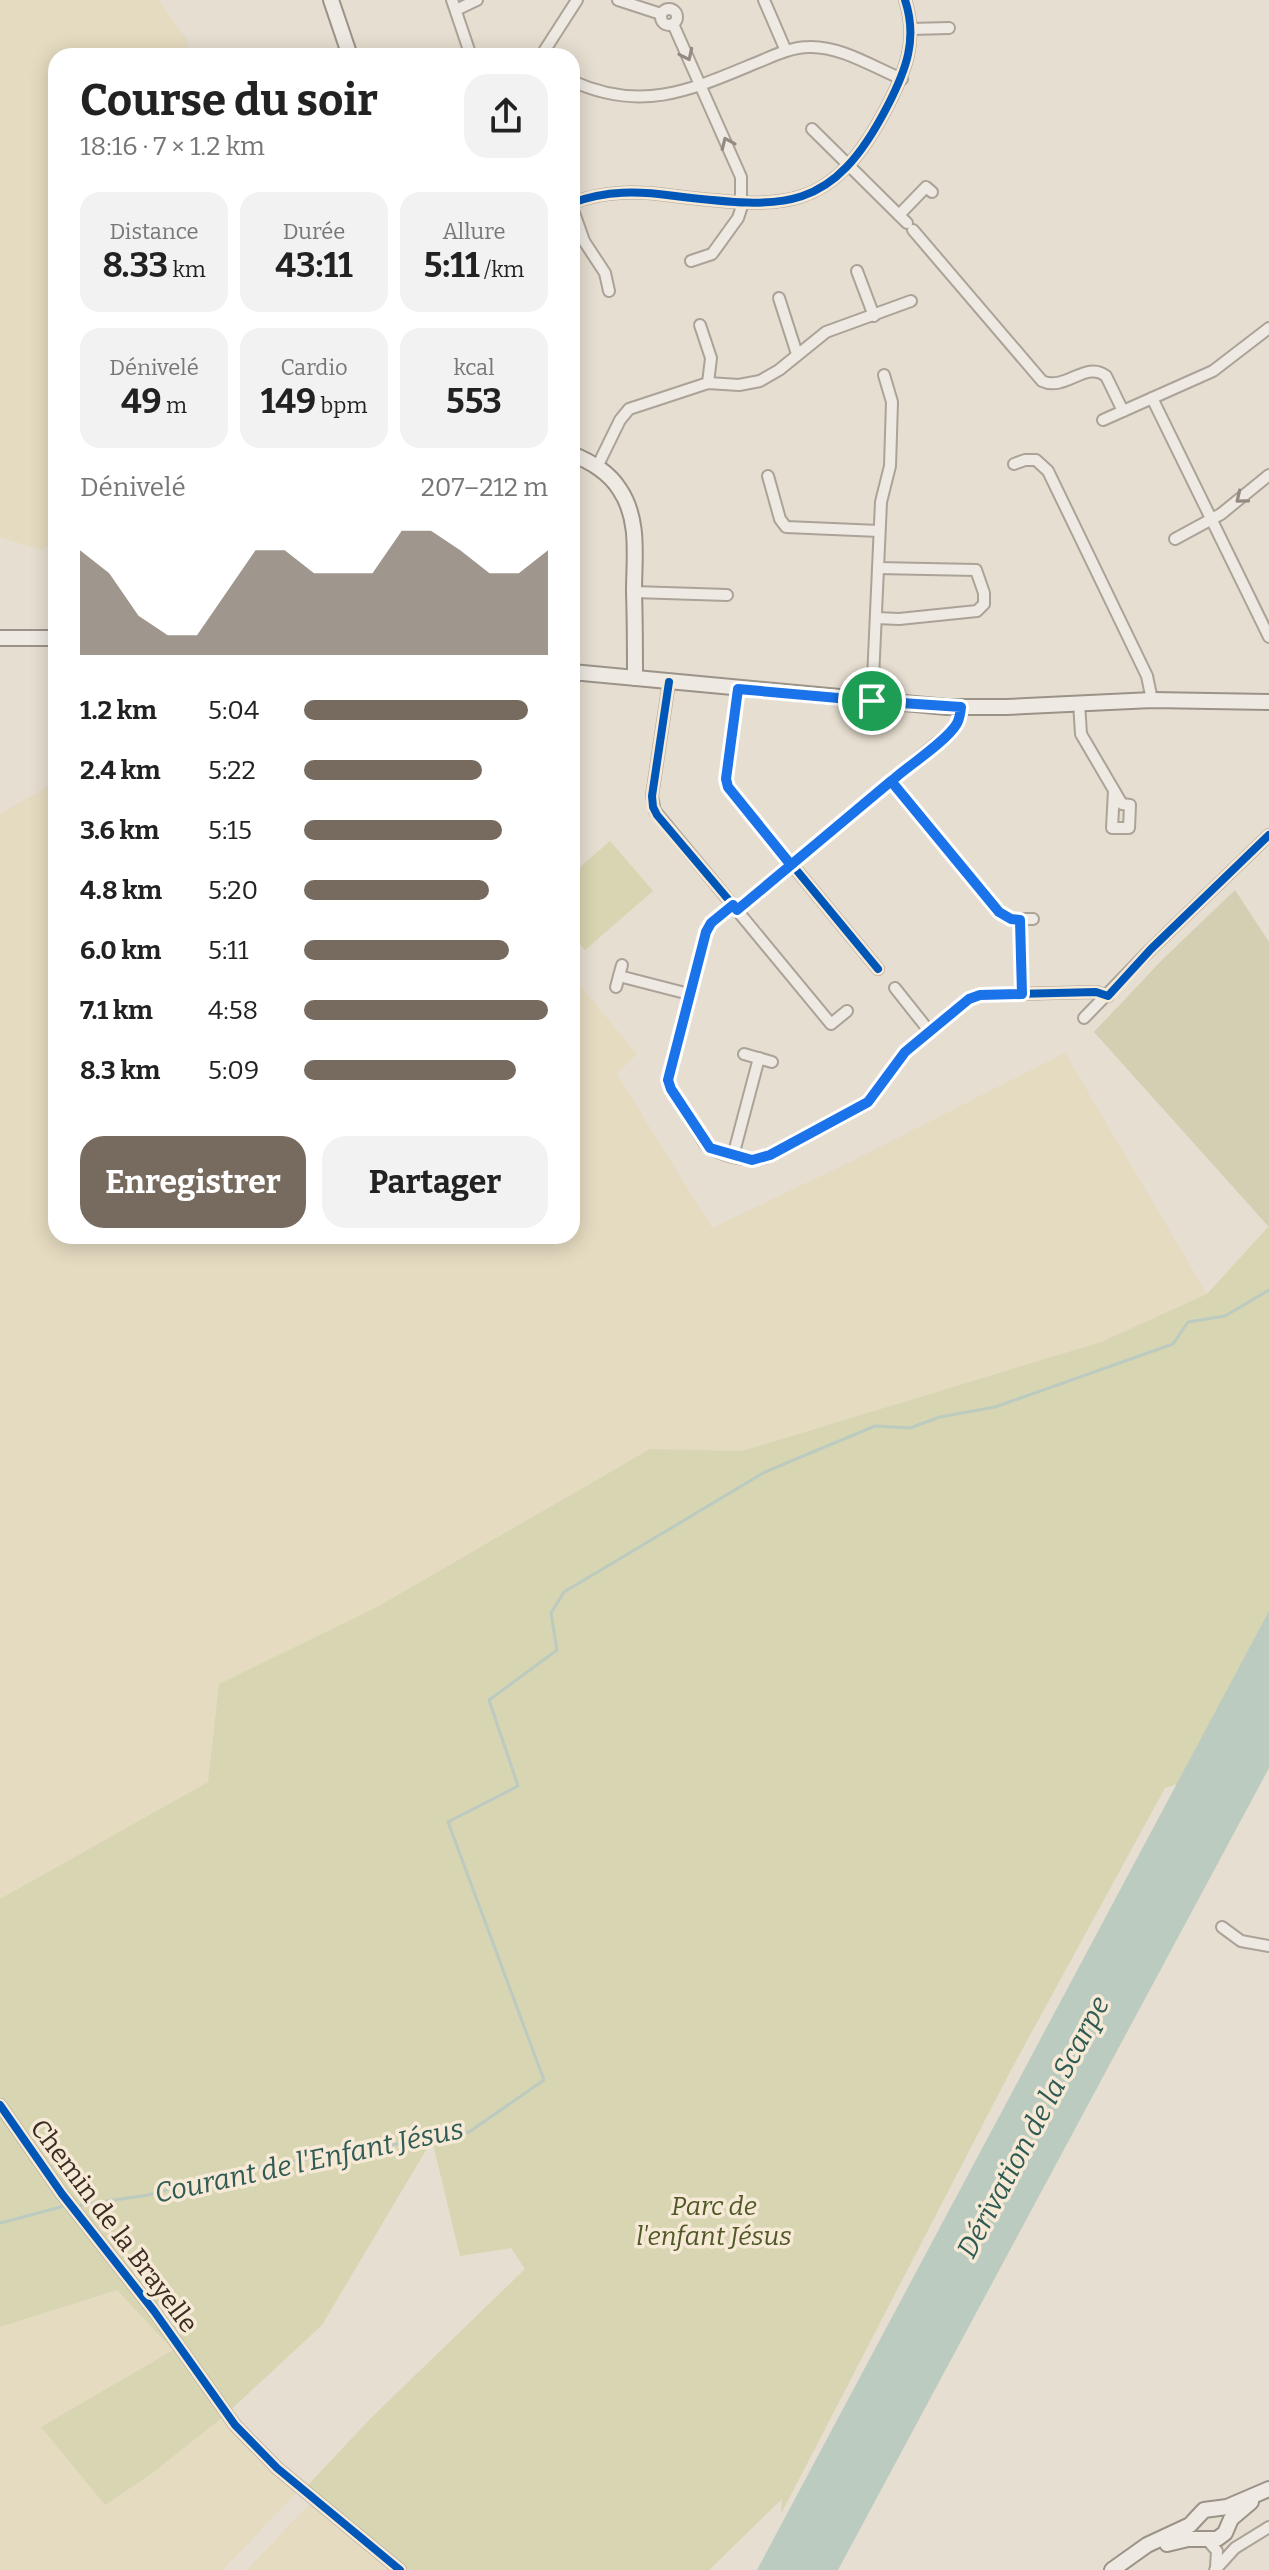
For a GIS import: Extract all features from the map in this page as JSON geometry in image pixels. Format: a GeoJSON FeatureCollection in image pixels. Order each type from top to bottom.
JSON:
{"type":"FeatureCollection","features":[{"type":"Feature","properties":{"kind":"main road"},"geometry":{"type":"LineString","coordinates":[[331,0],[347,48]]}},
{"type":"Feature","properties":{"kind":"main road"},"geometry":{"type":"LineString","coordinates":[[580,458],[597,467],[620,490],[630,512],[634,537],[635,678]]}},
{"type":"Feature","properties":{"kind":"main road"},"geometry":{"type":"LineString","coordinates":[[0,638],[48,638]]}},
{"type":"Feature","properties":{"kind":"main road"},"geometry":{"type":"LineString","coordinates":[[580,673],[961,707],[1152,700],[1269,702]]}},
{"type":"Feature","properties":{"kind":"main road"},"geometry":{"type":"LineString","coordinates":[[1112,2570],[1147,2545],[1181,2530],[1194,2521],[1201,2511],[1227,2507],[1269,2490]]}},
{"type":"Feature","properties":{"kind":"main road"},"geometry":{"type":"LineString","coordinates":[[1126,2570],[1153,2551],[1171,2543],[1188,2539],[1217,2539],[1252,2501],[1269,2490]]}},
{"type":"Feature","properties":{"kind":"main road"},"geometry":{"type":"LineString","coordinates":[[1214,2508],[1222,2513],[1226,2528]]}},
{"type":"Feature","properties":{"kind":"main road"},"geometry":{"type":"LineString","coordinates":[[1194,2521],[1197,2534],[1206,2540]]}},
{"type":"Feature","properties":{"kind":"street"},"geometry":{"type":"LineString","coordinates":[[468,48],[454,5],[477,0]]}},
{"type":"Feature","properties":{"kind":"street"},"geometry":{"type":"LineString","coordinates":[[546,48],[577,0]]}},
{"type":"Feature","properties":{"kind":"street"},"geometry":{"type":"LineString","coordinates":[[618,0],[661,14],[665,23],[673,24]]}},
{"type":"Feature","properties":{"kind":"street"},"geometry":{"type":"LineString","coordinates":[[764,0],[786,51]]}},
{"type":"Feature","properties":{"kind":"street"},"geometry":{"type":"LineString","coordinates":[[580,202],[602,194],[632,191],[741,204],[774,203],[818,189],[849,166],[868,142],[902,79],[910,53],[911,29],[905,0]]}},
{"type":"Feature","properties":{"kind":"street"},"geometry":{"type":"LineString","coordinates":[[661,14],[675,5],[677,17],[673,24]]}},
{"type":"Feature","properties":{"kind":"street"},"geometry":{"type":"LineString","coordinates":[[673,24],[740,170],[741,204],[738,218],[712,254],[691,261]]}},
{"type":"Feature","properties":{"kind":"street"},"geometry":{"type":"LineString","coordinates":[[911,29],[949,28]]}},
{"type":"Feature","properties":{"kind":"street"},"geometry":{"type":"LineString","coordinates":[[580,84],[604,91],[671,95],[786,51],[810,47],[831,49],[902,79]]}},
{"type":"Feature","properties":{"kind":"street"},"geometry":{"type":"LineString","coordinates":[[812,129],[906,223],[1042,381],[1055,385],[1091,371],[1101,371],[1123,411]]}},
{"type":"Feature","properties":{"kind":"street"},"geometry":{"type":"LineString","coordinates":[[906,223],[926,187],[932,192]]}},
{"type":"Feature","properties":{"kind":"street"},"geometry":{"type":"LineString","coordinates":[[580,229],[584,241],[605,273],[609,291]]}},
{"type":"Feature","properties":{"kind":"street"},"geometry":{"type":"LineString","coordinates":[[857,271],[874,316]]}},
{"type":"Feature","properties":{"kind":"street"},"geometry":{"type":"LineString","coordinates":[[779,298],[797,354]]}},
{"type":"Feature","properties":{"kind":"street"},"geometry":{"type":"LineString","coordinates":[[597,467],[620,420],[629,409],[708,383],[753,383],[774,373],[826,332],[911,301]]}},
{"type":"Feature","properties":{"kind":"street"},"geometry":{"type":"LineString","coordinates":[[700,325],[711,358],[708,383]]}},
{"type":"Feature","properties":{"kind":"street"},"geometry":{"type":"LineString","coordinates":[[1103,420],[1218,368],[1269,328]]}},
{"type":"Feature","properties":{"kind":"street"},"geometry":{"type":"LineString","coordinates":[[872,701],[879,531],[882,496],[890,466],[892,402],[884,375]]}},
{"type":"Feature","properties":{"kind":"street"},"geometry":{"type":"LineString","coordinates":[[1152,398],[1267,629]]}},
{"type":"Feature","properties":{"kind":"street"},"geometry":{"type":"LineString","coordinates":[[1014,464],[1036,460],[1048,471],[1147,676],[1152,700]]}},
{"type":"Feature","properties":{"kind":"street"},"geometry":{"type":"LineString","coordinates":[[1175,539],[1212,520],[1269,475]]}},
{"type":"Feature","properties":{"kind":"street"},"geometry":{"type":"LineString","coordinates":[[768,476],[782,523],[786,527],[879,531]]}},
{"type":"Feature","properties":{"kind":"street"},"geometry":{"type":"LineString","coordinates":[[876,618],[899,619],[977,611],[984,604],[984,593],[976,570],[878,568]]}},
{"type":"Feature","properties":{"kind":"street"},"geometry":{"type":"LineString","coordinates":[[634,592],[727,595]]}},
{"type":"Feature","properties":{"kind":"street"},"geometry":{"type":"LineString","coordinates":[[669,682],[653,807],[831,1024],[847,1011]]}},
{"type":"Feature","properties":{"kind":"street"},"geometry":{"type":"LineString","coordinates":[[738,689],[726,784],[878,969]]}},
{"type":"Feature","properties":{"kind":"street"},"geometry":{"type":"LineString","coordinates":[[1079,703],[1081,734],[1114,790]]}},
{"type":"Feature","properties":{"kind":"street"},"geometry":{"type":"LineString","coordinates":[[961,707],[959,720],[951,731],[791,865],[708,927],[669,1070],[669,1085],[706,1145],[733,1156],[752,1160],[764,1158],[868,1102],[901,1056],[975,997],[1096,992],[1108,996]]}},
{"type":"Feature","properties":{"kind":"street"},"geometry":{"type":"LineString","coordinates":[[891,781],[999,912],[1011,919],[1033,919]]}},
{"type":"Feature","properties":{"kind":"street"},"geometry":{"type":"LineString","coordinates":[[1084,1018],[1269,835]]}},
{"type":"Feature","properties":{"kind":"street"},"geometry":{"type":"LineString","coordinates":[[1020,920],[1022,994]]}},
{"type":"Feature","properties":{"kind":"street"},"geometry":{"type":"LineString","coordinates":[[619,976],[689,994]]}},
{"type":"Feature","properties":{"kind":"street"},"geometry":{"type":"LineString","coordinates":[[895,988],[930,1032]]}},
{"type":"Feature","properties":{"kind":"street"},"geometry":{"type":"LineString","coordinates":[[744,1054],[772,1062]]}},
{"type":"Feature","properties":{"kind":"street"},"geometry":{"type":"LineString","coordinates":[[733,1156],[759,1058]]}},
{"type":"Feature","properties":{"kind":"street"},"geometry":{"type":"LineString","coordinates":[[1222,1927],[1241,1941],[1269,1946]]}},
{"type":"Feature","properties":{"kind":"street","name":"Chemin de la Brayelle"},"geometry":{"type":"LineString","coordinates":[[0,2105],[62,2194],[154,2311],[235,2425],[277,2468],[400,2570]]}},
{"type":"Feature","properties":{"kind":"street"},"geometry":{"type":"LineString","coordinates":[[1215,2570],[1228,2554],[1269,2527]]}},
{"type":"Feature","properties":{"kind":"street"},"geometry":{"type":"LineString","coordinates":[[1226,2528],[1231,2541],[1246,2541]]}},
{"type":"Feature","properties":{"kind":"street"},"geometry":{"type":"LineString","coordinates":[[1206,2540],[1217,2551],[1215,2570]]}},
{"type":"Feature","properties":{"kind":"shaded area"},"geometry":{"type":"Polygon","coordinates":[[[0,0],[158,0],[187,40],[188,48],[48,48],[48,546],[41,550],[0,537],[0,0]]]}},
{"type":"Feature","properties":{"kind":"shaded area"},"geometry":{"type":"Polygon","coordinates":[[[48,787],[48,1244],[580,1244],[580,986],[637,1054],[617,1074],[712,1228],[1065,1053],[1207,1294],[1101,1342],[742,1451],[650,1449],[377,1607],[219,1684],[208,1782],[0,1899],[0,814],[48,787]]]}},
{"type":"Feature","properties":{"kind":"shaded area"},"geometry":{"type":"Polygon","coordinates":[[[1235,890],[1269,942],[1269,1227],[1094,1032],[1162,960],[1235,890]]]}},
{"type":"Feature","properties":{"kind":"shaded area"},"geometry":{"type":"Polygon","coordinates":[[[117,2290],[173,2350],[42,2427],[105,2505],[151,2474],[223,2417],[261,2460],[297,2492],[223,2570],[0,2570],[0,2327],[117,2290]]]}},
{"type":"Feature","properties":{"kind":"shaded area"},"geometry":{"type":"Polygon","coordinates":[[[315,2498],[407,2570],[247,2570],[315,2498]]]}},
{"type":"Feature","properties":{"kind":"green space"},"geometry":{"type":"Polygon","coordinates":[[[610,841],[653,891],[585,950],[580,944],[580,867],[610,841]]]}},
{"type":"Feature","properties":{"kind":"green space","name":"Parc de l'enfant Jésus"},"geometry":{"type":"Polygon","coordinates":[[[1269,1226],[1269,1731],[1253,1760],[1165,1788],[1011,2070],[781,2514],[782,2499],[709,2570],[407,2570],[315,2498],[306,2487],[371,2418],[525,2269],[511,2248],[460,2256],[432,2140],[322,2325],[223,2417],[151,2474],[105,2505],[41,2427],[173,2350],[117,2290],[0,2327],[0,1899],[208,1782],[219,1684],[377,1607],[650,1449],[742,1451],[1101,1342],[1207,1294],[1269,1226]]]}},
{"type":"Feature","properties":{"kind":"water","name":"Dérivation de la Scarpe"},"geometry":{"type":"Polygon","coordinates":[[[1269,1611],[1269,1768],[838,2570],[757,2570],[1269,1611]]]}},
{"type":"Feature","properties":{"kind":"waterway","name":"Courant de l'Enfant Jésus"},"geometry":{"type":"LineString","coordinates":[[81,2205],[148,2195],[234,2171],[469,2132],[544,2080],[448,1822],[518,1786],[489,1700],[557,1650],[551,1613],[564,1592],[765,1472],[875,1426],[910,1428],[940,1417],[995,1407],[1173,1344],[1188,1322],[1225,1316],[1269,1290]]}},
{"type":"Feature","properties":{"kind":"waterway","name":"Courant de l'Enfant Jésus"},"geometry":{"type":"LineString","coordinates":[[0,2223],[61,2207]]}},
{"type":"Feature","properties":{"kind":"cycle path"},"geometry":{"type":"LineString","coordinates":[[580,201],[610,194],[635,193],[747,203],[776,202],[802,196],[825,185],[847,167],[867,141],[900,79],[910,41],[905,0]]}},
{"type":"Feature","properties":{"kind":"cycle path"},"geometry":{"type":"LineString","coordinates":[[669,682],[653,807],[733,905],[711,923],[706,932],[668,1080],[706,1145],[734,1157],[764,1158],[868,1102],[905,1052],[969,999],[980,995],[1096,992],[1108,996],[1151,949],[1269,835]]}},
{"type":"Feature","properties":{"kind":"cycle path"},"geometry":{"type":"LineString","coordinates":[[738,689],[726,779],[728,787],[878,969]]}},
{"type":"Feature","properties":{"kind":"cycle path"},"geometry":{"type":"LineString","coordinates":[[0,2105],[62,2194],[154,2311],[235,2425],[277,2468],[400,2570]]}},
{"type":"Feature","properties":{"kind":"route"},"geometry":{"type":"LineString","coordinates":[[872,701],[738,689],[726,779],[730,791],[791,865],[841,823],[891,781],[999,912],[1020,920],[1022,994],[980,995],[969,999],[905,1052],[868,1102],[770,1155],[752,1160],[714,1150],[703,1141],[668,1080],[708,927],[733,905],[737,910],[791,865],[841,823],[891,781],[951,731],[957,724],[961,707],[872,701]]}}]}
